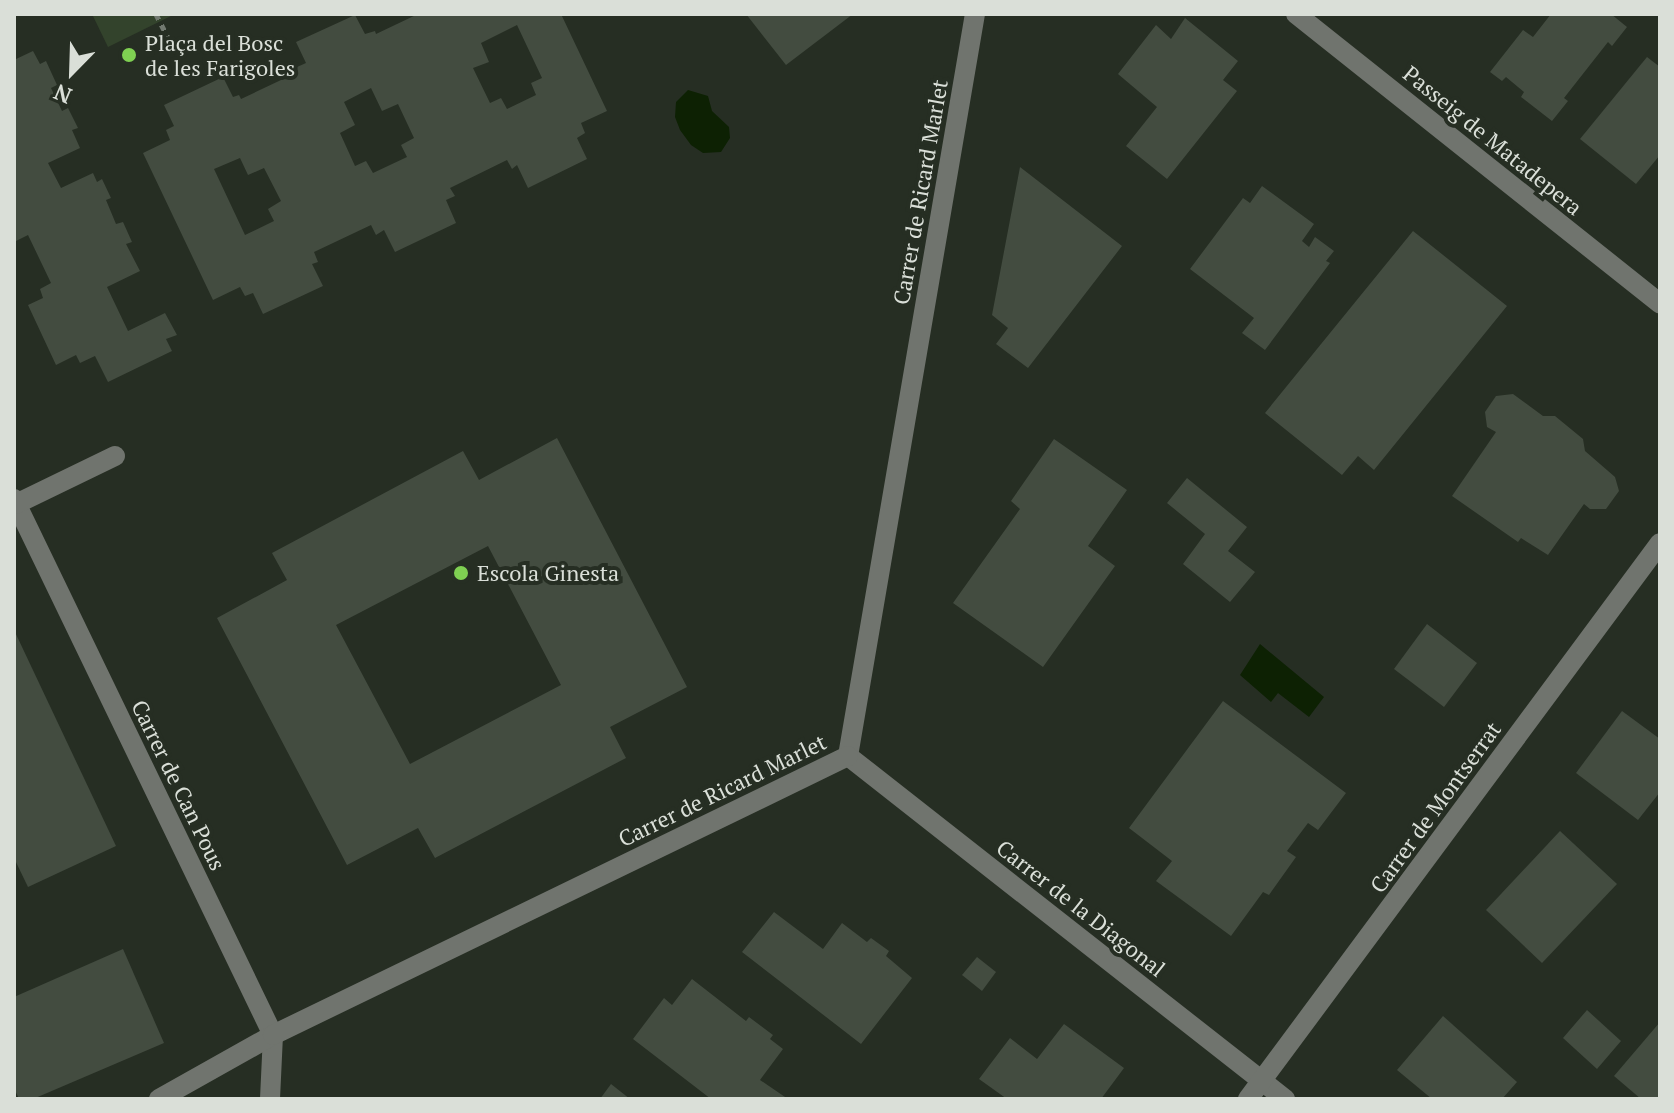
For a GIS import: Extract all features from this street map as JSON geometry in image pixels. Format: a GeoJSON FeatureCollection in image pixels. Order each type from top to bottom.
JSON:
{"type":"FeatureCollection","features":[{"type":"Feature","properties":{"kind":"street","name":"Carrer de Ricard Marlet"},"geometry":{"type":"LineString","coordinates":[[159,1099],[273,1035],[848,756],[975,14]]}},
{"type":"Feature","properties":{"kind":"street","name":"Passeig de Matadepera"},"geometry":{"type":"LineString","coordinates":[[1296,14],[1660,304]]}},
{"type":"Feature","properties":{"kind":"street"},"geometry":{"type":"LineString","coordinates":[[15,501],[115,456]]}},
{"type":"Feature","properties":{"kind":"street","name":"Carrer de Can Pous"},"geometry":{"type":"LineString","coordinates":[[15,501],[273,1035],[270,1099]]}},
{"type":"Feature","properties":{"kind":"street","name":"Carrer de Montserrat"},"geometry":{"type":"LineString","coordinates":[[1248,1099],[1660,543]]}},
{"type":"Feature","properties":{"kind":"street","name":"Carrer de la Diagonal"},"geometry":{"type":"LineString","coordinates":[[848,756],[1285,1099]]}},
{"type":"Feature","properties":{"kind":"path"},"geometry":{"type":"LineString","coordinates":[[156,14],[174,49]]}},
{"type":"Feature","properties":{"kind":"shaded area"},"geometry":{"type":"Polygon","coordinates":[[[92,14],[175,14],[108,47],[92,14]]]}},
{"type":"Feature","properties":{"kind":"shaded area"},"geometry":{"type":"Polygon","coordinates":[[[688,90],[708,96],[712,111],[729,127],[730,138],[721,152],[703,153],[691,145],[680,130],[675,117],[676,102],[688,90]]]}},
{"type":"Feature","properties":{"kind":"shaded area"},"geometry":{"type":"Polygon","coordinates":[[[1260,644],[1324,697],[1309,717],[1278,693],[1271,702],[1240,675],[1260,644]]]}},
{"type":"Feature","properties":{"kind":"building"},"geometry":{"type":"Polygon","coordinates":[[[418,14],[561,14],[607,111],[581,123],[585,133],[577,138],[587,159],[528,188],[517,165],[512,169],[507,160],[450,188],[455,196],[446,200],[456,223],[395,252],[384,230],[376,235],[371,225],[314,252],[318,262],[312,264],[323,286],[263,314],[253,293],[245,296],[240,287],[213,300],[143,153],[170,140],[166,130],[174,126],[164,105],[223,77],[233,97],[239,95],[241,99],[298,72],[297,67],[306,63],[296,42],[355,15],[365,34],[375,31],[376,34],[418,14]],[[517,25],[481,43],[489,62],[473,68],[490,103],[501,98],[507,109],[536,95],[531,83],[542,78],[517,25]],[[371,88],[344,102],[355,125],[340,133],[355,166],[366,161],[373,173],[407,157],[401,145],[414,138],[398,104],[382,111],[371,88]],[[240,158],[214,169],[245,235],[274,221],[268,209],[281,201],[264,168],[248,175],[240,158]]]}},
{"type":"Feature","properties":{"kind":"building"},"geometry":{"type":"Polygon","coordinates":[[[746,14],[853,14],[786,65],[746,14]]]}},
{"type":"Feature","properties":{"kind":"building"},"geometry":{"type":"Polygon","coordinates":[[[1551,14],[1611,14],[1627,27],[1612,46],[1608,42],[1564,98],[1568,101],[1552,121],[1521,97],[1524,92],[1506,77],[1502,81],[1490,72],[1523,30],[1533,37],[1551,14]]]}},
{"type":"Feature","properties":{"kind":"building"},"geometry":{"type":"Polygon","coordinates":[[[1185,18],[1238,61],[1223,80],[1237,91],[1167,179],[1126,146],[1157,107],[1118,74],[1156,25],[1171,39],[1185,18]]]}},
{"type":"Feature","properties":{"kind":"building"},"geometry":{"type":"Polygon","coordinates":[[[33,51],[40,64],[46,61],[57,85],[51,88],[62,111],[68,108],[78,128],[72,130],[80,148],[48,163],[61,188],[93,173],[97,182],[102,179],[111,198],[106,200],[116,224],[123,222],[132,242],[126,244],[140,271],[107,287],[128,331],[165,313],[177,335],[166,339],[172,351],[108,382],[95,356],[80,363],[76,355],[56,365],[28,305],[43,298],[40,289],[51,283],[28,235],[16,241],[14,236],[14,60],[33,51]]]}},
{"type":"Feature","properties":{"kind":"building"},"geometry":{"type":"Polygon","coordinates":[[[1647,57],[1660,67],[1660,155],[1636,184],[1580,139],[1647,57]]]}},
{"type":"Feature","properties":{"kind":"building"},"geometry":{"type":"Polygon","coordinates":[[[1020,167],[1122,246],[1028,368],[996,344],[1008,328],[992,315],[1020,167]]]}},
{"type":"Feature","properties":{"kind":"building"},"geometry":{"type":"Polygon","coordinates":[[[1262,186],[1314,224],[1302,241],[1309,247],[1315,237],[1334,251],[1326,261],[1330,263],[1265,350],[1242,333],[1254,318],[1190,269],[1243,198],[1250,203],[1262,186]]]}},
{"type":"Feature","properties":{"kind":"building"},"geometry":{"type":"Polygon","coordinates":[[[1413,231],[1507,306],[1374,470],[1358,456],[1342,475],[1265,413],[1413,231]]]}},
{"type":"Feature","properties":{"kind":"building"},"geometry":{"type":"Polygon","coordinates":[[[1513,394],[1543,416],[1555,416],[1583,439],[1585,451],[1615,477],[1619,491],[1606,509],[1590,509],[1584,504],[1548,555],[1521,538],[1518,542],[1452,496],[1496,432],[1487,427],[1485,412],[1496,396],[1513,394]]]}},
{"type":"Feature","properties":{"kind":"building"},"geometry":{"type":"Polygon","coordinates":[[[557,438],[687,687],[610,727],[626,758],[435,858],[418,828],[347,865],[217,618],[287,580],[272,553],[463,451],[479,480],[557,438]],[[488,546],[336,625],[410,764],[561,685],[488,546]]]}},
{"type":"Feature","properties":{"kind":"building"},"geometry":{"type":"Polygon","coordinates":[[[1054,439],[1127,490],[1088,546],[1115,566],[1043,667],[953,603],[1020,509],[1011,501],[1054,439]]]}},
{"type":"Feature","properties":{"kind":"building"},"geometry":{"type":"Polygon","coordinates":[[[1187,478],[1247,527],[1228,551],[1255,572],[1230,602],[1183,564],[1205,534],[1167,503],[1187,478]]]}},
{"type":"Feature","properties":{"kind":"building"},"geometry":{"type":"Polygon","coordinates":[[[1427,624],[1477,663],[1444,707],[1394,669],[1427,624]]]}},
{"type":"Feature","properties":{"kind":"building"},"geometry":{"type":"Polygon","coordinates":[[[14,630],[116,846],[28,887],[14,858],[14,630]]]}},
{"type":"Feature","properties":{"kind":"building"},"geometry":{"type":"Polygon","coordinates":[[[1223,701],[1346,793],[1318,830],[1308,823],[1287,851],[1296,857],[1269,895],[1263,892],[1231,936],[1156,881],[1172,861],[1129,828],[1223,701]]]}},
{"type":"Feature","properties":{"kind":"building"},"geometry":{"type":"Polygon","coordinates":[[[1622,711],[1660,739],[1660,792],[1638,820],[1576,773],[1622,711]]]}},
{"type":"Feature","properties":{"kind":"building"},"geometry":{"type":"Polygon","coordinates":[[[1560,831],[1617,884],[1542,963],[1486,910],[1560,831]]]}},
{"type":"Feature","properties":{"kind":"building"},"geometry":{"type":"Polygon","coordinates":[[[774,912],[823,949],[842,923],[867,942],[871,938],[889,951],[886,956],[912,978],[861,1044],[742,952],[774,912]]]}},
{"type":"Feature","properties":{"kind":"building"},"geometry":{"type":"Polygon","coordinates":[[[123,949],[164,1043],[33,1099],[19,1099],[14,1088],[14,997],[123,949]]]}},
{"type":"Feature","properties":{"kind":"building"},"geometry":{"type":"Polygon","coordinates":[[[977,957],[996,972],[982,991],[962,975],[977,957]]]}},
{"type":"Feature","properties":{"kind":"building"},"geometry":{"type":"Polygon","coordinates":[[[692,979],[746,1021],[749,1017],[773,1035],[770,1039],[783,1049],[760,1080],[788,1099],[711,1099],[633,1039],[664,998],[672,1005],[692,979]]]}},
{"type":"Feature","properties":{"kind":"building"},"geometry":{"type":"Polygon","coordinates":[[[1587,1010],[1621,1041],[1597,1069],[1563,1038],[1587,1010]]]}},
{"type":"Feature","properties":{"kind":"building"},"geometry":{"type":"Polygon","coordinates":[[[1443,1016],[1517,1082],[1502,1099],[1432,1099],[1397,1070],[1443,1016]]]}},
{"type":"Feature","properties":{"kind":"building"},"geometry":{"type":"Polygon","coordinates":[[[1660,1022],[1660,1099],[1641,1099],[1614,1076],[1660,1022]]]}},
{"type":"Feature","properties":{"kind":"building"},"geometry":{"type":"Polygon","coordinates":[[[1064,1024],[1124,1068],[1101,1099],[1007,1099],[979,1079],[1010,1038],[1037,1059],[1064,1024]]]}},
{"type":"Feature","properties":{"kind":"building"},"geometry":{"type":"Polygon","coordinates":[[[611,1084],[630,1099],[600,1099],[611,1084]]]}},
{"type":"Feature","properties":{"kind":"place","name":"Plaça del Bosc de les Farigoles"},"geometry":{"type":"Point","coordinates":[129,55]}},
{"type":"Feature","properties":{"kind":"place","name":"Escola Ginesta"},"geometry":{"type":"Point","coordinates":[461,573]}}]}
